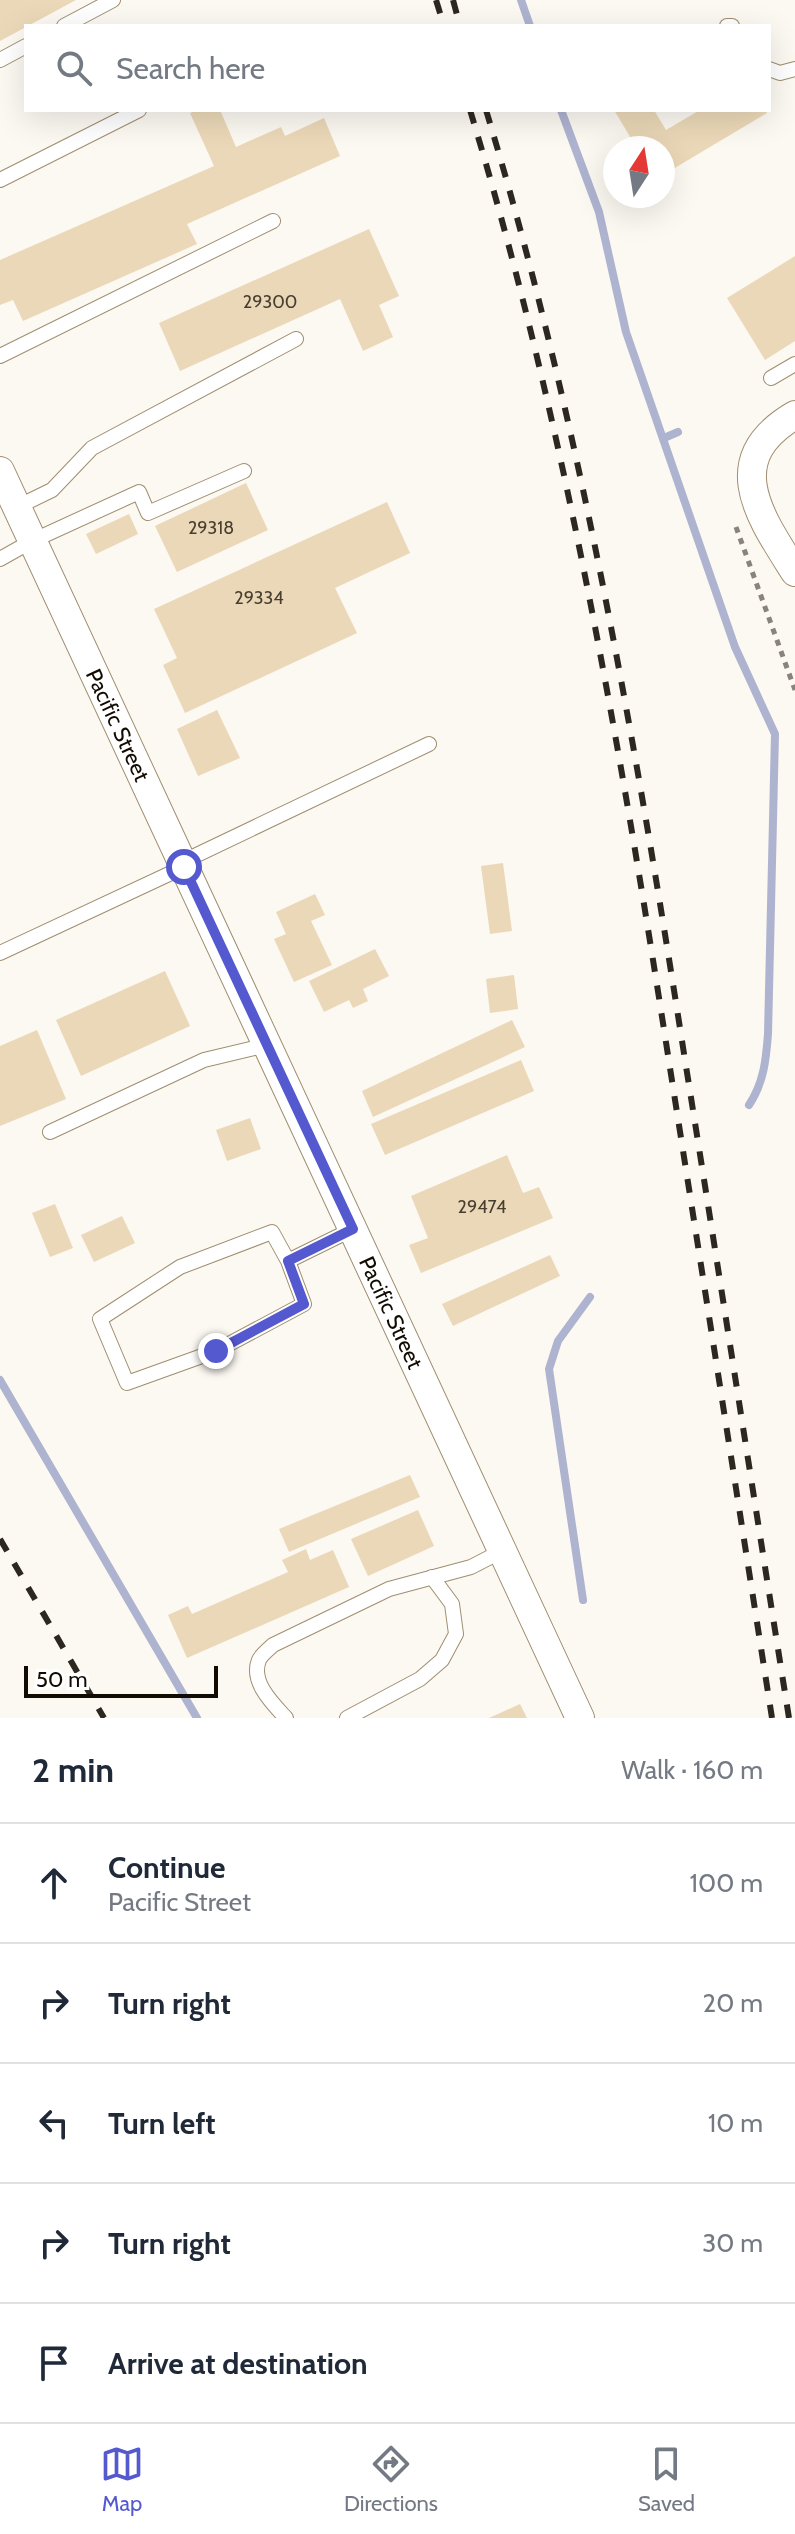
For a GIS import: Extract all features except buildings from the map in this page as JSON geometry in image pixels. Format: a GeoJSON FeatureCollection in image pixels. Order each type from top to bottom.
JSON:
{"type":"FeatureCollection","features":[{"type":"Feature","properties":{"kind":"street"},"geometry":{"type":"LineString","coordinates":[[795,415],[766,438],[756,460],[752,490],[761,518],[795,572]]}},
{"type":"Feature","properties":{"kind":"street","name":"Pacific Street"},"geometry":{"type":"LineString","coordinates":[[0,471],[580,1718]]}},
{"type":"Feature","properties":{"kind":"lane"},"geometry":{"type":"LineString","coordinates":[[68,24],[113,0]]}},
{"type":"Feature","properties":{"kind":"lane"},"geometry":{"type":"LineString","coordinates":[[0,60],[24,47]]}},
{"type":"Feature","properties":{"kind":"lane"},"geometry":{"type":"LineString","coordinates":[[771,70],[780,73],[795,69]]}},
{"type":"Feature","properties":{"kind":"lane"},"geometry":{"type":"LineString","coordinates":[[0,180],[135,112]]}},
{"type":"Feature","properties":{"kind":"lane"},"geometry":{"type":"LineString","coordinates":[[0,356],[273,221]]}},
{"type":"Feature","properties":{"kind":"lane"},"geometry":{"type":"LineString","coordinates":[[17,507],[52,490],[92,448],[296,339]]}},
{"type":"Feature","properties":{"kind":"lane"},"geometry":{"type":"LineString","coordinates":[[771,378],[795,364]]}},
{"type":"Feature","properties":{"kind":"lane"},"geometry":{"type":"LineString","coordinates":[[0,559],[139,492],[148,513],[244,471]]}},
{"type":"Feature","properties":{"kind":"lane"},"geometry":{"type":"LineString","coordinates":[[0,953],[429,744]]}},
{"type":"Feature","properties":{"kind":"lane"},"geometry":{"type":"LineString","coordinates":[[50,1132],[204,1060],[267,1045]]}},
{"type":"Feature","properties":{"kind":"lane"},"geometry":{"type":"LineString","coordinates":[[288,1261],[353,1229]]}},
{"type":"Feature","properties":{"kind":"lane"},"geometry":{"type":"LineString","coordinates":[[272,1232],[288,1261],[304,1304],[216,1351],[127,1383],[100,1319],[180,1267],[272,1232]]}},
{"type":"Feature","properties":{"kind":"lane"},"geometry":{"type":"LineString","coordinates":[[286,1718],[267,1698],[258,1677],[259,1660],[273,1645],[389,1589],[471,1567],[502,1551]]}},
{"type":"Feature","properties":{"kind":"lane"},"geometry":{"type":"LineString","coordinates":[[347,1718],[420,1679],[442,1660],[456,1634],[452,1604],[432,1577]]}},
{"type":"Feature","properties":{"kind":"waterway"},"geometry":{"type":"LineString","coordinates":[[521,0],[529,24]]}},
{"type":"Feature","properties":{"kind":"waterway"},"geometry":{"type":"LineString","coordinates":[[562,112],[599,212],[626,332],[735,647],[775,734],[768,1034],[761,1079],[749,1105]]}},
{"type":"Feature","properties":{"kind":"waterway"},"geometry":{"type":"LineString","coordinates":[[664,438],[678,432]]}},
{"type":"Feature","properties":{"kind":"waterway"},"geometry":{"type":"LineString","coordinates":[[583,1600],[549,1369],[558,1341],[590,1297]]}},
{"type":"Feature","properties":{"kind":"waterway"},"geometry":{"type":"LineString","coordinates":[[0,1380],[197,1718]]}},
{"type":"Feature","properties":{"kind":"railway"},"geometry":{"type":"LineString","coordinates":[[436,0],[443,24]]}},
{"type":"Feature","properties":{"kind":"railway"},"geometry":{"type":"LineString","coordinates":[[453,0],[459,24]]}},
{"type":"Feature","properties":{"kind":"railway"},"geometry":{"type":"LineString","coordinates":[[471,112],[504,228],[562,465],[610,706],[772,1718]]}},
{"type":"Feature","properties":{"kind":"railway"},"geometry":{"type":"LineString","coordinates":[[487,112],[550,344],[625,701],[666,940],[789,1718]]}},
{"type":"Feature","properties":{"kind":"railway"},"geometry":{"type":"LineString","coordinates":[[0,1539],[104,1718]]}},
{"type":"Feature","properties":{"kind":"route"},"geometry":{"type":"LineString","coordinates":[[184,867],[353,1229],[288,1261],[304,1304],[216,1351]]}}]}
